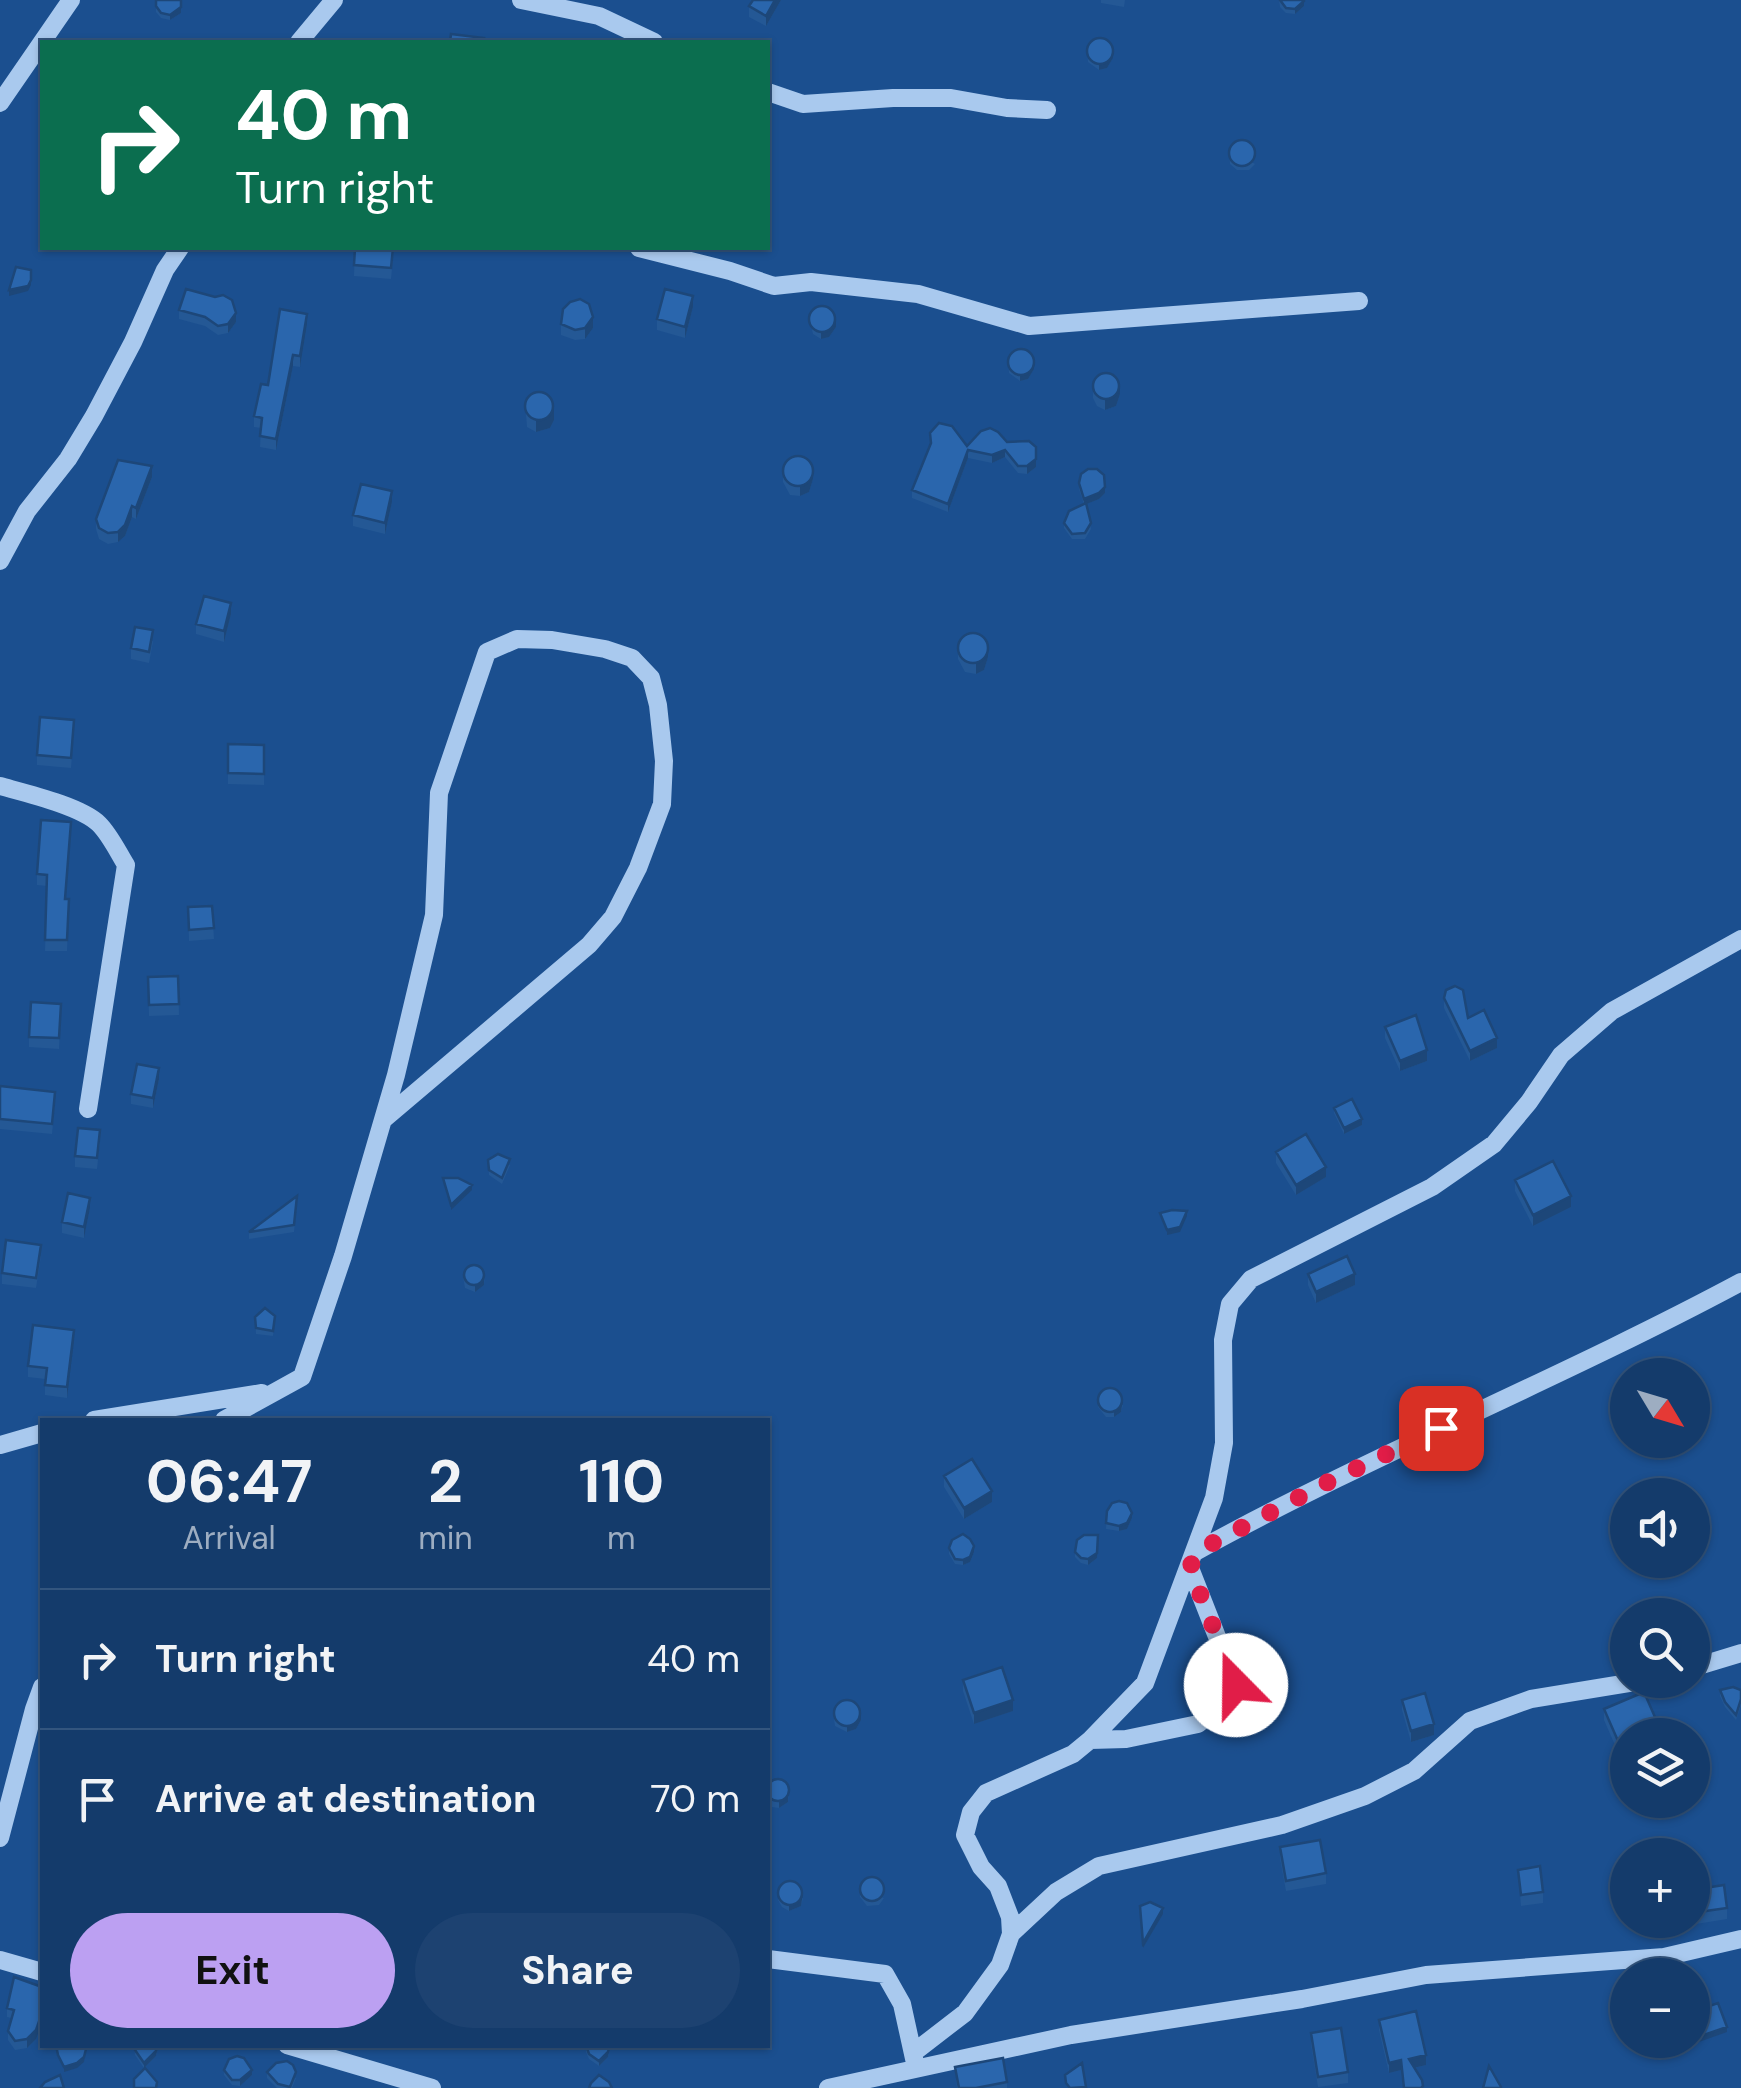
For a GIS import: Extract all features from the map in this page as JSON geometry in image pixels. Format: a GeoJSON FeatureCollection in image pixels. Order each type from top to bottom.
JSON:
{"type":"FeatureCollection","features":[{"type":"Feature","properties":{"kind":"street"},"geometry":{"type":"LineString","coordinates":[[43,40],[71,0]]}},
{"type":"Feature","properties":{"kind":"street"},"geometry":{"type":"LineString","coordinates":[[301,40],[334,0]]}},
{"type":"Feature","properties":{"kind":"street"},"geometry":{"type":"LineString","coordinates":[[521,0],[599,16],[650,40]]}},
{"type":"Feature","properties":{"kind":"street"},"geometry":{"type":"LineString","coordinates":[[0,103],[40,45]]}},
{"type":"Feature","properties":{"kind":"street"},"geometry":{"type":"LineString","coordinates":[[770,93],[803,104],[951,98],[1047,110]]}},
{"type":"Feature","properties":{"kind":"street"},"geometry":{"type":"LineString","coordinates":[[0,562],[27,511],[68,459],[94,416],[165,270],[179,250]]}},
{"type":"Feature","properties":{"kind":"street"},"geometry":{"type":"LineString","coordinates":[[647,250],[774,286],[811,282],[918,294],[1029,326],[1358,300]]}},
{"type":"Feature","properties":{"kind":"street"},"geometry":{"type":"LineString","coordinates":[[227,1418],[302,1377],[343,1256],[396,1075],[434,915],[439,793],[487,652],[517,640],[552,640],[632,658],[652,678],[658,705],[664,761],[662,804],[638,868],[613,917],[590,945],[383,1120]]}},
{"type":"Feature","properties":{"kind":"street"},"geometry":{"type":"LineString","coordinates":[[0,786],[49,800],[97,822],[126,865],[88,1109]]}},
{"type":"Feature","properties":{"kind":"street"},"geometry":{"type":"LineString","coordinates":[[915,2061],[966,2013],[1000,1965],[1011,1934],[1010,1917],[998,1886],[980,1867],[965,1835],[971,1812],[986,1793],[1073,1754],[1145,1684],[1214,1498],[1224,1442],[1223,1340],[1230,1304],[1251,1279],[1432,1187],[1494,1144],[1561,1055],[1612,1011],[1741,939]]}},
{"type":"Feature","properties":{"kind":"street"},"geometry":{"type":"LineString","coordinates":[[1193,1560],[1324,1484],[1648,1332],[1741,1282]]}},
{"type":"Feature","properties":{"kind":"street"},"geometry":{"type":"LineString","coordinates":[[106,1418],[274,1391]]}},
{"type":"Feature","properties":{"kind":"street"},"geometry":{"type":"LineString","coordinates":[[0,1445],[40,1434]]}},
{"type":"Feature","properties":{"kind":"street"},"geometry":{"type":"LineString","coordinates":[[1090,1740],[1126,1739],[1198,1724],[1222,1705],[1236,1685],[1193,1560]]}},
{"type":"Feature","properties":{"kind":"street"},"geometry":{"type":"LineString","coordinates":[[1710,1662],[1741,1653]]}},
{"type":"Feature","properties":{"kind":"street"},"geometry":{"type":"LineString","coordinates":[[1011,1934],[1056,1892],[1099,1866],[1298,1819],[1365,1796],[1414,1770],[1470,1721],[1531,1699],[1610,1686]]}},
{"type":"Feature","properties":{"kind":"street"},"geometry":{"type":"LineString","coordinates":[[0,1838],[40,1692]]}},
{"type":"Feature","properties":{"kind":"street"},"geometry":{"type":"LineString","coordinates":[[24,1750],[40,1763]]}},
{"type":"Feature","properties":{"kind":"street"},"geometry":{"type":"LineString","coordinates":[[828,2088],[915,2061],[1302,1999],[1426,1975],[1664,1956],[1741,1939]]}},
{"type":"Feature","properties":{"kind":"street"},"geometry":{"type":"LineString","coordinates":[[770,1958],[884,1974],[902,2004],[915,2061]]}},
{"type":"Feature","properties":{"kind":"street"},"geometry":{"type":"LineString","coordinates":[[0,1960],[40,1971]]}},
{"type":"Feature","properties":{"kind":"street"},"geometry":{"type":"LineString","coordinates":[[298,2048],[432,2088]]}},
{"type":"Feature","properties":{"kind":"building"},"geometry":{"type":"Polygon","coordinates":[[[156,0],[181,0],[181,7],[170,15],[161,13],[156,0]]]}},
{"type":"Feature","properties":{"kind":"building"},"geometry":{"type":"Polygon","coordinates":[[[753,0],[775,0],[766,16],[749,6],[753,0]]]}},
{"type":"Feature","properties":{"kind":"building"},"geometry":{"type":"Polygon","coordinates":[[[1280,0],[1304,1],[1295,9],[1286,8],[1280,0]]]}},
{"type":"Feature","properties":{"kind":"building"},"geometry":{"type":"Polygon","coordinates":[[[451,34],[484,38],[484,40],[450,40],[451,34]]]}},
{"type":"Feature","properties":{"kind":"building"},"geometry":{"type":"Polygon","coordinates":[[[1100,38],[1109,42],[1113,51],[1109,60],[1100,64],[1091,60],[1087,51],[1091,42],[1100,38]]]}},
{"type":"Feature","properties":{"kind":"building"},"geometry":{"type":"Polygon","coordinates":[[[1242,140],[1251,144],[1255,153],[1251,162],[1242,166],[1233,162],[1229,153],[1233,144],[1242,140]]]}},
{"type":"Feature","properties":{"kind":"building"},"geometry":{"type":"Polygon","coordinates":[[[355,250],[393,250],[391,268],[354,265],[355,250]]]}},
{"type":"Feature","properties":{"kind":"building"},"geometry":{"type":"Polygon","coordinates":[[[16,267],[31,270],[31,280],[28,286],[9,290],[16,267]]]}},
{"type":"Feature","properties":{"kind":"building"},"geometry":{"type":"Polygon","coordinates":[[[186,289],[215,297],[223,295],[232,300],[236,313],[228,324],[218,326],[205,317],[179,310],[186,289]]]}},
{"type":"Feature","properties":{"kind":"building"},"geometry":{"type":"Polygon","coordinates":[[[665,289],[693,296],[685,327],[657,319],[665,289]]]}},
{"type":"Feature","properties":{"kind":"building"},"geometry":{"type":"Polygon","coordinates":[[[580,299],[589,304],[593,317],[585,328],[575,330],[561,324],[563,309],[580,299]]]}},
{"type":"Feature","properties":{"kind":"building"},"geometry":{"type":"Polygon","coordinates":[[[822,306],[831,310],[835,319],[831,328],[822,332],[813,328],[809,319],[813,310],[822,306]]]}},
{"type":"Feature","properties":{"kind":"building"},"geometry":{"type":"Polygon","coordinates":[[[280,309],[307,314],[300,356],[293,355],[276,439],[260,436],[262,418],[254,416],[261,384],[268,385],[280,309]]]}},
{"type":"Feature","properties":{"kind":"building"},"geometry":{"type":"Polygon","coordinates":[[[1021,349],[1030,353],[1034,362],[1030,371],[1021,375],[1012,371],[1008,362],[1012,353],[1021,349]]]}},
{"type":"Feature","properties":{"kind":"building"},"geometry":{"type":"Polygon","coordinates":[[[1106,373],[1115,377],[1119,386],[1115,395],[1106,399],[1097,395],[1093,386],[1097,377],[1106,373]]]}},
{"type":"Feature","properties":{"kind":"building"},"geometry":{"type":"Polygon","coordinates":[[[539,392],[549,396],[553,406],[549,416],[539,420],[529,416],[525,406],[529,396],[539,392]]]}},
{"type":"Feature","properties":{"kind":"building"},"geometry":{"type":"Polygon","coordinates":[[[939,423],[952,426],[967,446],[981,431],[990,428],[1007,442],[1029,441],[1036,447],[1036,459],[1027,466],[1018,466],[1005,450],[992,455],[968,450],[948,504],[912,490],[931,443],[930,433],[939,423]]]}},
{"type":"Feature","properties":{"kind":"building"},"geometry":{"type":"Polygon","coordinates":[[[798,456],[808,461],[813,471],[808,481],[798,486],[788,481],[783,471],[788,461],[798,456]]]}},
{"type":"Feature","properties":{"kind":"building"},"geometry":{"type":"Polygon","coordinates":[[[118,460],[152,466],[125,525],[118,532],[108,533],[99,528],[96,519],[118,460]]]}},
{"type":"Feature","properties":{"kind":"building"},"geometry":{"type":"Polygon","coordinates":[[[1097,469],[1104,475],[1105,487],[1084,499],[1079,483],[1081,474],[1097,469]]]}},
{"type":"Feature","properties":{"kind":"building"},"geometry":{"type":"Polygon","coordinates":[[[361,484],[392,491],[385,523],[353,515],[361,484]]]}},
{"type":"Feature","properties":{"kind":"building"},"geometry":{"type":"Polygon","coordinates":[[[1086,503],[1091,523],[1085,533],[1072,534],[1064,523],[1069,511],[1086,503]]]}},
{"type":"Feature","properties":{"kind":"building"},"geometry":{"type":"Polygon","coordinates":[[[204,596],[231,603],[224,631],[196,624],[204,596]]]}},
{"type":"Feature","properties":{"kind":"building"},"geometry":{"type":"Polygon","coordinates":[[[135,627],[153,630],[149,652],[131,648],[135,627]]]}},
{"type":"Feature","properties":{"kind":"building"},"geometry":{"type":"Polygon","coordinates":[[[973,633],[983,638],[988,648],[983,658],[973,663],[963,658],[958,648],[963,638],[973,633]]]}},
{"type":"Feature","properties":{"kind":"building"},"geometry":{"type":"Polygon","coordinates":[[[40,717],[74,720],[71,758],[37,755],[40,717]]]}},
{"type":"Feature","properties":{"kind":"building"},"geometry":{"type":"Polygon","coordinates":[[[228,744],[264,745],[264,774],[228,773],[228,744]]]}},
{"type":"Feature","properties":{"kind":"building"},"geometry":{"type":"Polygon","coordinates":[[[41,820],[71,822],[65,899],[69,899],[67,940],[45,940],[47,875],[37,874],[41,820]]]}},
{"type":"Feature","properties":{"kind":"building"},"geometry":{"type":"Polygon","coordinates":[[[212,906],[214,928],[189,930],[188,907],[212,906]]]}},
{"type":"Feature","properties":{"kind":"building"},"geometry":{"type":"Polygon","coordinates":[[[178,976],[179,1004],[149,1005],[148,977],[178,976]]]}},
{"type":"Feature","properties":{"kind":"building"},"geometry":{"type":"Polygon","coordinates":[[[1455,986],[1463,990],[1468,1018],[1484,1010],[1497,1038],[1470,1051],[1444,998],[1446,990],[1455,986]]]}},
{"type":"Feature","properties":{"kind":"building"},"geometry":{"type":"Polygon","coordinates":[[[31,1002],[61,1004],[59,1038],[29,1037],[31,1002]]]}},
{"type":"Feature","properties":{"kind":"building"},"geometry":{"type":"Polygon","coordinates":[[[1416,1015],[1427,1050],[1400,1061],[1385,1027],[1416,1015]]]}},
{"type":"Feature","properties":{"kind":"building"},"geometry":{"type":"Polygon","coordinates":[[[137,1064],[159,1068],[153,1098],[131,1094],[137,1064]]]}},
{"type":"Feature","properties":{"kind":"building"},"geometry":{"type":"Polygon","coordinates":[[[0,1086],[55,1092],[52,1124],[0,1119],[0,1086]]]}},
{"type":"Feature","properties":{"kind":"building"},"geometry":{"type":"Polygon","coordinates":[[[1352,1099],[1362,1119],[1344,1128],[1334,1108],[1352,1099]]]}},
{"type":"Feature","properties":{"kind":"building"},"geometry":{"type":"Polygon","coordinates":[[[78,1128],[100,1130],[97,1158],[75,1156],[78,1128]]]}},
{"type":"Feature","properties":{"kind":"building"},"geometry":{"type":"Polygon","coordinates":[[[1306,1134],[1326,1167],[1296,1185],[1276,1152],[1306,1134]]]}},
{"type":"Feature","properties":{"kind":"building"},"geometry":{"type":"Polygon","coordinates":[[[498,1154],[510,1159],[502,1178],[489,1170],[488,1160],[498,1154]]]}},
{"type":"Feature","properties":{"kind":"building"},"geometry":{"type":"Polygon","coordinates":[[[1553,1161],[1571,1196],[1533,1215],[1515,1180],[1553,1161]]]}},
{"type":"Feature","properties":{"kind":"building"},"geometry":{"type":"Polygon","coordinates":[[[443,1178],[458,1178],[472,1185],[451,1205],[443,1178]]]}},
{"type":"Feature","properties":{"kind":"building"},"geometry":{"type":"Polygon","coordinates":[[[68,1193],[90,1198],[84,1227],[62,1222],[68,1193]]]}},
{"type":"Feature","properties":{"kind":"building"},"geometry":{"type":"Polygon","coordinates":[[[297,1196],[294,1225],[249,1232],[297,1196]]]}},
{"type":"Feature","properties":{"kind":"building"},"geometry":{"type":"Polygon","coordinates":[[[1187,1211],[1180,1227],[1167,1230],[1160,1213],[1187,1211]]]}},
{"type":"Feature","properties":{"kind":"building"},"geometry":{"type":"Polygon","coordinates":[[[6,1240],[41,1245],[36,1278],[2,1273],[6,1240]]]}},
{"type":"Feature","properties":{"kind":"building"},"geometry":{"type":"Polygon","coordinates":[[[1347,1256],[1355,1274],[1316,1292],[1308,1274],[1347,1256]]]}},
{"type":"Feature","properties":{"kind":"building"},"geometry":{"type":"Polygon","coordinates":[[[470,1265],[478,1265],[484,1275],[478,1285],[470,1285],[464,1279],[464,1271],[470,1265]]]}},
{"type":"Feature","properties":{"kind":"building"},"geometry":{"type":"Polygon","coordinates":[[[265,1308],[275,1316],[273,1331],[256,1328],[255,1317],[265,1308]]]}},
{"type":"Feature","properties":{"kind":"building"},"geometry":{"type":"Polygon","coordinates":[[[33,1325],[74,1330],[67,1387],[45,1385],[47,1368],[28,1366],[33,1325]]]}},
{"type":"Feature","properties":{"kind":"building"},"geometry":{"type":"Polygon","coordinates":[[[1110,1388],[1122,1400],[1110,1412],[1098,1400],[1110,1388]]]}},
{"type":"Feature","properties":{"kind":"building"},"geometry":{"type":"Polygon","coordinates":[[[972,1459],[992,1491],[964,1508],[944,1476],[972,1459]]]}},
{"type":"Feature","properties":{"kind":"building"},"geometry":{"type":"Polygon","coordinates":[[[1119,1501],[1127,1503],[1132,1513],[1127,1523],[1106,1523],[1107,1511],[1119,1501]]]}},
{"type":"Feature","properties":{"kind":"building"},"geometry":{"type":"Polygon","coordinates":[[[963,1534],[974,1546],[970,1557],[955,1559],[949,1548],[952,1540],[963,1534]]]}},
{"type":"Feature","properties":{"kind":"building"},"geometry":{"type":"Polygon","coordinates":[[[1084,1535],[1098,1535],[1097,1553],[1088,1559],[1075,1552],[1077,1540],[1084,1535]]]}},
{"type":"Feature","properties":{"kind":"building"},"geometry":{"type":"Polygon","coordinates":[[[1002,1667],[1013,1700],[974,1713],[963,1680],[1002,1667]]]}},
{"type":"Feature","properties":{"kind":"building"},"geometry":{"type":"Polygon","coordinates":[[[1720,1690],[1741,1690],[1736,1715],[1720,1690]]]}},
{"type":"Feature","properties":{"kind":"building"},"geometry":{"type":"Polygon","coordinates":[[[1425,1693],[1434,1724],[1411,1731],[1402,1700],[1425,1693]]]}},
{"type":"Feature","properties":{"kind":"building"},"geometry":{"type":"Polygon","coordinates":[[[1630,1698],[1647,1698],[1655,1718],[1610,1718],[1610,1723],[1604,1709],[1630,1698]]]}},
{"type":"Feature","properties":{"kind":"building"},"geometry":{"type":"Polygon","coordinates":[[[847,1700],[856,1704],[860,1713],[856,1722],[847,1726],[838,1722],[834,1713],[838,1704],[847,1700]]]}},
{"type":"Feature","properties":{"kind":"building"},"geometry":{"type":"Polygon","coordinates":[[[778,1779],[788,1786],[786,1798],[770,1798],[770,1782],[778,1779]]]}},
{"type":"Feature","properties":{"kind":"building"},"geometry":{"type":"Polygon","coordinates":[[[1320,1840],[1326,1873],[1286,1881],[1280,1847],[1320,1840]]]}},
{"type":"Feature","properties":{"kind":"building"},"geometry":{"type":"Polygon","coordinates":[[[1540,1866],[1543,1892],[1521,1895],[1518,1870],[1540,1866]]]}},
{"type":"Feature","properties":{"kind":"building"},"geometry":{"type":"Polygon","coordinates":[[[872,1877],[884,1889],[872,1901],[860,1889],[872,1877]]]}},
{"type":"Feature","properties":{"kind":"building"},"geometry":{"type":"Polygon","coordinates":[[[790,1881],[802,1893],[790,1905],[778,1893],[790,1881]]]}},
{"type":"Feature","properties":{"kind":"building"},"geometry":{"type":"Polygon","coordinates":[[[1724,1885],[1727,1908],[1710,1910],[1710,1887],[1724,1885]]]}},
{"type":"Feature","properties":{"kind":"building"},"geometry":{"type":"Polygon","coordinates":[[[1150,1902],[1163,1908],[1143,1943],[1140,1906],[1150,1902]]]}},
{"type":"Feature","properties":{"kind":"building"},"geometry":{"type":"Polygon","coordinates":[[[14,1977],[40,1986],[40,2019],[27,2039],[15,2041],[8,2031],[14,2010],[7,2008],[14,1977]]]}},
{"type":"Feature","properties":{"kind":"building"},"geometry":{"type":"Polygon","coordinates":[[[1718,2003],[1727,2027],[1710,2033],[1710,2006],[1718,2003]]]}},
{"type":"Feature","properties":{"kind":"building"},"geometry":{"type":"Polygon","coordinates":[[[1416,2011],[1426,2055],[1409,2059],[1423,2086],[1404,2088],[1401,2060],[1389,2063],[1379,2020],[1416,2011]]]}},
{"type":"Feature","properties":{"kind":"building"},"geometry":{"type":"Polygon","coordinates":[[[1341,2028],[1348,2072],[1318,2077],[1311,2033],[1341,2028]]]}},
{"type":"Feature","properties":{"kind":"building"},"geometry":{"type":"Polygon","coordinates":[[[57,2048],[86,2049],[77,2063],[64,2067],[57,2048]]]}},
{"type":"Feature","properties":{"kind":"building"},"geometry":{"type":"Polygon","coordinates":[[[135,2048],[157,2048],[144,2063],[135,2048]]]}},
{"type":"Feature","properties":{"kind":"building"},"geometry":{"type":"Polygon","coordinates":[[[587,2048],[609,2048],[599,2061],[587,2048]]]}},
{"type":"Feature","properties":{"kind":"building"},"geometry":{"type":"Polygon","coordinates":[[[244,2058],[252,2070],[240,2080],[232,2080],[224,2070],[229,2059],[244,2058]]]}},
{"type":"Feature","properties":{"kind":"building"},"geometry":{"type":"Polygon","coordinates":[[[1003,2058],[1007,2082],[959,2088],[955,2067],[1003,2058]]]}},
{"type":"Feature","properties":{"kind":"building"},"geometry":{"type":"Polygon","coordinates":[[[287,2061],[296,2072],[290,2087],[278,2084],[267,2072],[276,2063],[287,2061]]]}},
{"type":"Feature","properties":{"kind":"building"},"geometry":{"type":"Polygon","coordinates":[[[1082,2063],[1086,2087],[1070,2088],[1065,2075],[1082,2063]]]}},
{"type":"Feature","properties":{"kind":"building"},"geometry":{"type":"Polygon","coordinates":[[[1489,2066],[1501,2087],[1501,2088],[1483,2088],[1489,2066]]]}},
{"type":"Feature","properties":{"kind":"building"},"geometry":{"type":"Polygon","coordinates":[[[145,2068],[157,2082],[156,2088],[134,2088],[134,2079],[145,2068]]]}},
{"type":"Feature","properties":{"kind":"building"},"geometry":{"type":"Polygon","coordinates":[[[60,2075],[64,2088],[40,2088],[45,2082],[60,2075]]]}},
{"type":"Feature","properties":{"kind":"building"},"geometry":{"type":"Polygon","coordinates":[[[599,2075],[609,2082],[612,2088],[589,2088],[599,2075]]]}},
{"type":"Feature","properties":{"kind":"route"},"geometry":{"type":"LineString","coordinates":[[1236,1685],[1190,1568],[1196,1552],[1441,1428]]}}]}
